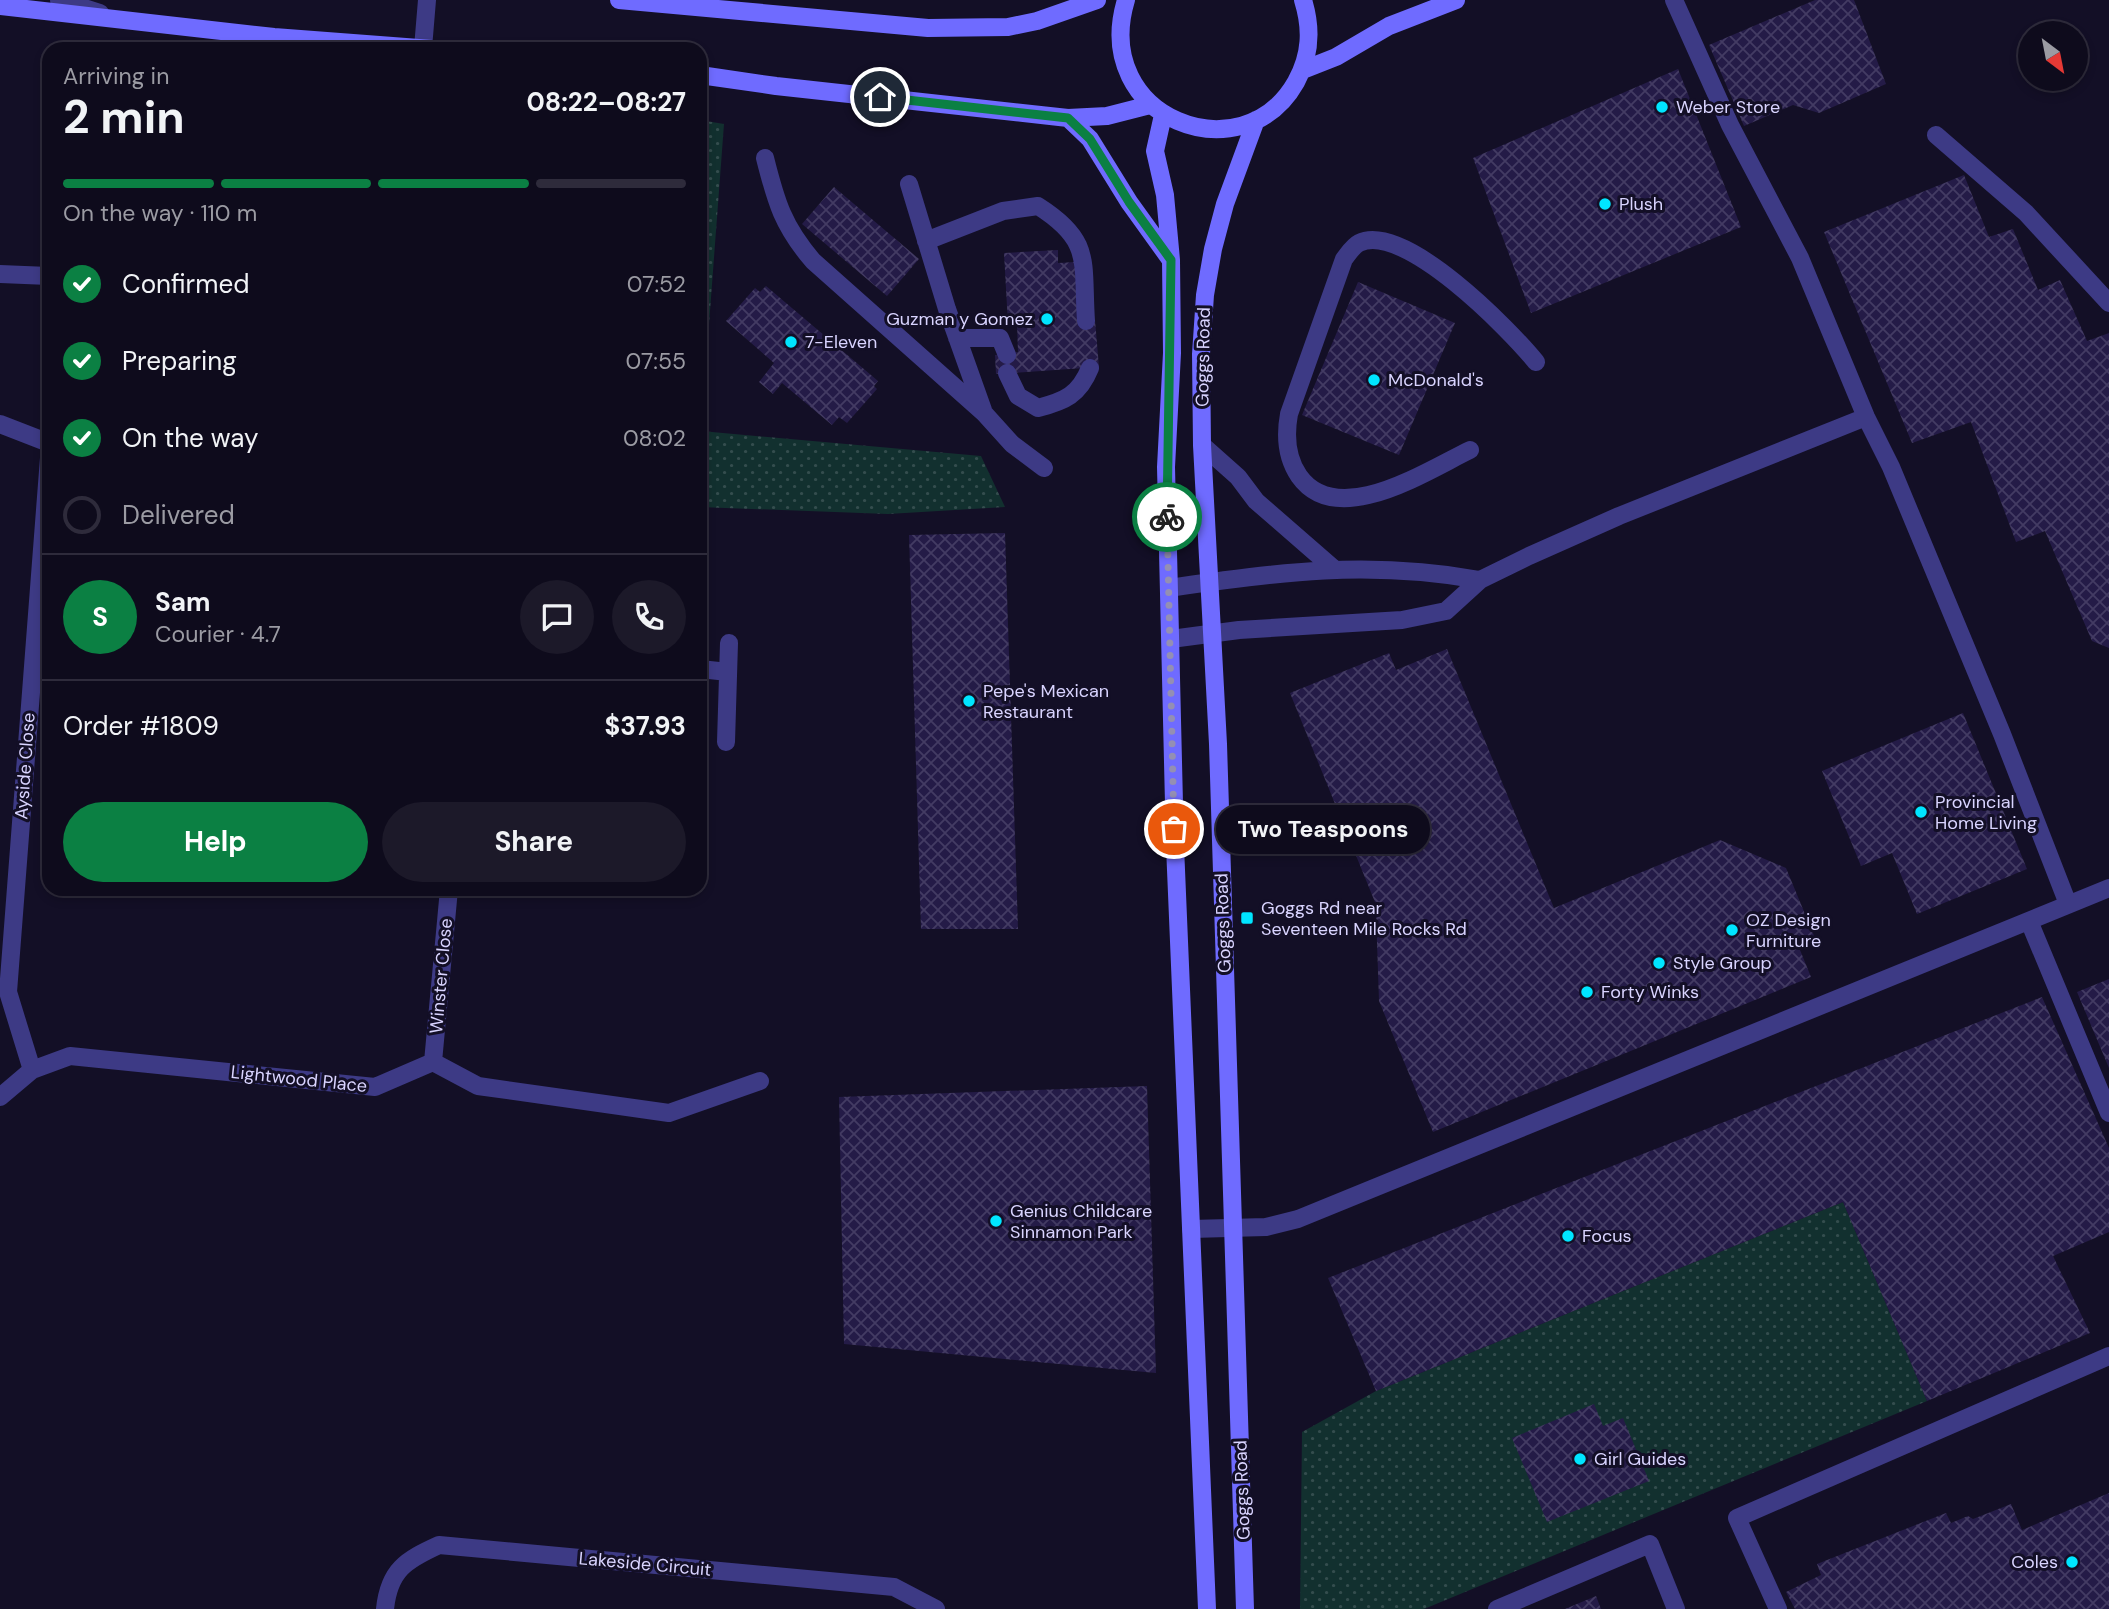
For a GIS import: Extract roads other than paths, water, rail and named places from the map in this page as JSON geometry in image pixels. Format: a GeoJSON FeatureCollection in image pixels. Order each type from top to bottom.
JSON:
{"type":"FeatureCollection","features":[{"type":"Feature","properties":{"kind":"main road"},"geometry":{"type":"LineString","coordinates":[[619,0],[976,30],[1037,21],[1097,0]]}},
{"type":"Feature","properties":{"kind":"main road"},"geometry":{"type":"LineString","coordinates":[[1126,0],[1119,22],[1120,53],[1131,81],[1157,110],[1193,127],[1225,129],[1256,120],[1283,99],[1303,70],[1310,44],[1308,17],[1303,0]]}},
{"type":"Feature","properties":{"kind":"main road"},"geometry":{"type":"LineString","coordinates":[[1303,70],[1336,57],[1389,26],[1456,0]]}},
{"type":"Feature","properties":{"kind":"main road"},"geometry":{"type":"LineString","coordinates":[[0,6],[274,37],[342,42]]}},
{"type":"Feature","properties":{"kind":"main road"},"geometry":{"type":"LineString","coordinates":[[707,76],[1068,118],[1157,110]]}},
{"type":"Feature","properties":{"kind":"main road","name":"Goggs Road"},"geometry":{"type":"LineString","coordinates":[[1157,110],[1155,151],[1165,195],[1171,260],[1172,353],[1167,467],[1175,846],[1208,1609]]}},
{"type":"Feature","properties":{"kind":"main road"},"geometry":{"type":"LineString","coordinates":[[1068,118],[1090,139],[1129,202],[1171,260]]}},
{"type":"Feature","properties":{"kind":"main road","name":"Goggs Road"},"geometry":{"type":"LineString","coordinates":[[1245,1609],[1212,635],[1202,445],[1201,354],[1205,295],[1225,204],[1256,120]]}},
{"type":"Feature","properties":{"kind":"street"},"geometry":{"type":"LineString","coordinates":[[59,0],[107,16]]}},
{"type":"Feature","properties":{"kind":"street"},"geometry":{"type":"LineString","coordinates":[[424,42],[427,0]]}},
{"type":"Feature","properties":{"kind":"street"},"geometry":{"type":"LineString","coordinates":[[1674,0],[1730,125],[1800,258],[1986,695],[2068,904]]}},
{"type":"Feature","properties":{"kind":"street"},"geometry":{"type":"LineString","coordinates":[[1936,135],[2026,213],[2109,303]]}},
{"type":"Feature","properties":{"kind":"street"},"geometry":{"type":"LineString","coordinates":[[765,158],[778,210],[793,238],[813,261],[984,413],[1012,444],[1044,468]]}},
{"type":"Feature","properties":{"kind":"street"},"geometry":{"type":"LineString","coordinates":[[909,184],[957,338],[984,413]]}},
{"type":"Feature","properties":{"kind":"street"},"geometry":{"type":"LineString","coordinates":[[926,240],[1003,211],[1038,206],[1062,221],[1081,244],[1086,321]]}},
{"type":"Feature","properties":{"kind":"street"},"geometry":{"type":"LineString","coordinates":[[1470,450],[1407,481],[1346,501],[1325,497],[1307,487],[1294,470],[1286,434],[1289,414],[1343,259],[1359,243],[1376,240],[1414,252],[1437,268],[1516,337],[1536,362]]}},
{"type":"Feature","properties":{"kind":"street"},"geometry":{"type":"LineString","coordinates":[[0,274],[42,276]]}},
{"type":"Feature","properties":{"kind":"street"},"geometry":{"type":"LineString","coordinates":[[957,338],[1000,338],[1017,396],[1038,408],[1065,402],[1082,387],[1090,368]]}},
{"type":"Feature","properties":{"kind":"street"},"geometry":{"type":"LineString","coordinates":[[1171,639],[1239,630],[1402,621],[1446,611],[1480,580],[1619,516],[1866,417]]}},
{"type":"Feature","properties":{"kind":"street"},"geometry":{"type":"LineString","coordinates":[[0,424],[42,440]]}},
{"type":"Feature","properties":{"kind":"street"},"geometry":{"type":"LineString","coordinates":[[1202,445],[1238,477],[1256,501],[1333,568]]}},
{"type":"Feature","properties":{"kind":"street","name":"Ayside Close"},"geometry":{"type":"LineString","coordinates":[[32,1070],[8,992],[42,549]]}},
{"type":"Feature","properties":{"kind":"street"},"geometry":{"type":"LineString","coordinates":[[1169,588],[1333,568],[1425,570],[1480,580]]}},
{"type":"Feature","properties":{"kind":"street"},"geometry":{"type":"LineString","coordinates":[[726,742],[729,643]]}},
{"type":"Feature","properties":{"kind":"street"},"geometry":{"type":"LineString","coordinates":[[707,670],[728,672]]}},
{"type":"Feature","properties":{"kind":"street"},"geometry":{"type":"LineString","coordinates":[[1191,1229],[1266,1227],[1298,1219],[2109,888]]}},
{"type":"Feature","properties":{"kind":"street","name":"Winster Close"},"geometry":{"type":"LineString","coordinates":[[433,1062],[448,896]]}},
{"type":"Feature","properties":{"kind":"street"},"geometry":{"type":"LineString","coordinates":[[2029,921],[2109,1113]]}},
{"type":"Feature","properties":{"kind":"street","name":"Lightwood Place"},"geometry":{"type":"LineString","coordinates":[[0,1097],[32,1070],[70,1056],[375,1087],[433,1062]]}},
{"type":"Feature","properties":{"kind":"street"},"geometry":{"type":"LineString","coordinates":[[433,1062],[478,1086],[669,1113],[760,1080]]}},
{"type":"Feature","properties":{"kind":"street"},"geometry":{"type":"LineString","coordinates":[[1778,1609],[1737,1518],[2109,1356]]}},
{"type":"Feature","properties":{"kind":"street"},"geometry":{"type":"LineString","coordinates":[[1497,1609],[1650,1544],[1676,1609]]}},
{"type":"Feature","properties":{"kind":"street","name":"Lakeside Circuit"},"geometry":{"type":"LineString","coordinates":[[385,1609],[387,1589],[408,1559],[439,1545],[894,1587],[936,1609]]}},
{"type":"Feature","properties":{"kind":"place","name":"Weber Store"},"geometry":{"type":"Point","coordinates":[1662,107]}},
{"type":"Feature","properties":{"kind":"place","name":"Plush"},"geometry":{"type":"Point","coordinates":[1605,204]}},
{"type":"Feature","properties":{"kind":"place","name":"Guzman y Gomez"},"geometry":{"type":"Point","coordinates":[1047,319]}},
{"type":"Feature","properties":{"kind":"place","name":"7-Eleven"},"geometry":{"type":"Point","coordinates":[791,342]}},
{"type":"Feature","properties":{"kind":"place","name":"McDonald's"},"geometry":{"type":"Point","coordinates":[1374,380]}},
{"type":"Feature","properties":{"kind":"place","name":"Pepe's Mexican Restaurant"},"geometry":{"type":"Point","coordinates":[969,701]}},
{"type":"Feature","properties":{"kind":"place","name":"Provincial Home Living"},"geometry":{"type":"Point","coordinates":[1921,812]}},
{"type":"Feature","properties":{"kind":"place","name":"Two Teaspoons"},"geometry":{"type":"Point","coordinates":[1174,829]}},
{"type":"Feature","properties":{"kind":"place","name":"Goggs Rd near Seventeen Mile Rocks Rd"},"geometry":{"type":"Point","coordinates":[1247,918]}},
{"type":"Feature","properties":{"kind":"place","name":"OZ Design Furniture"},"geometry":{"type":"Point","coordinates":[1732,930]}},
{"type":"Feature","properties":{"kind":"place","name":"Style Group"},"geometry":{"type":"Point","coordinates":[1659,963]}},
{"type":"Feature","properties":{"kind":"place","name":"Forty Winks"},"geometry":{"type":"Point","coordinates":[1587,992]}},
{"type":"Feature","properties":{"kind":"place","name":"Genius Childcare Sinnamon Park"},"geometry":{"type":"Point","coordinates":[996,1221]}},
{"type":"Feature","properties":{"kind":"place","name":"Focus"},"geometry":{"type":"Point","coordinates":[1568,1236]}},
{"type":"Feature","properties":{"kind":"place","name":"Girl Guides"},"geometry":{"type":"Point","coordinates":[1580,1459]}},
{"type":"Feature","properties":{"kind":"place","name":"Coles"},"geometry":{"type":"Point","coordinates":[2072,1562]}}]}
